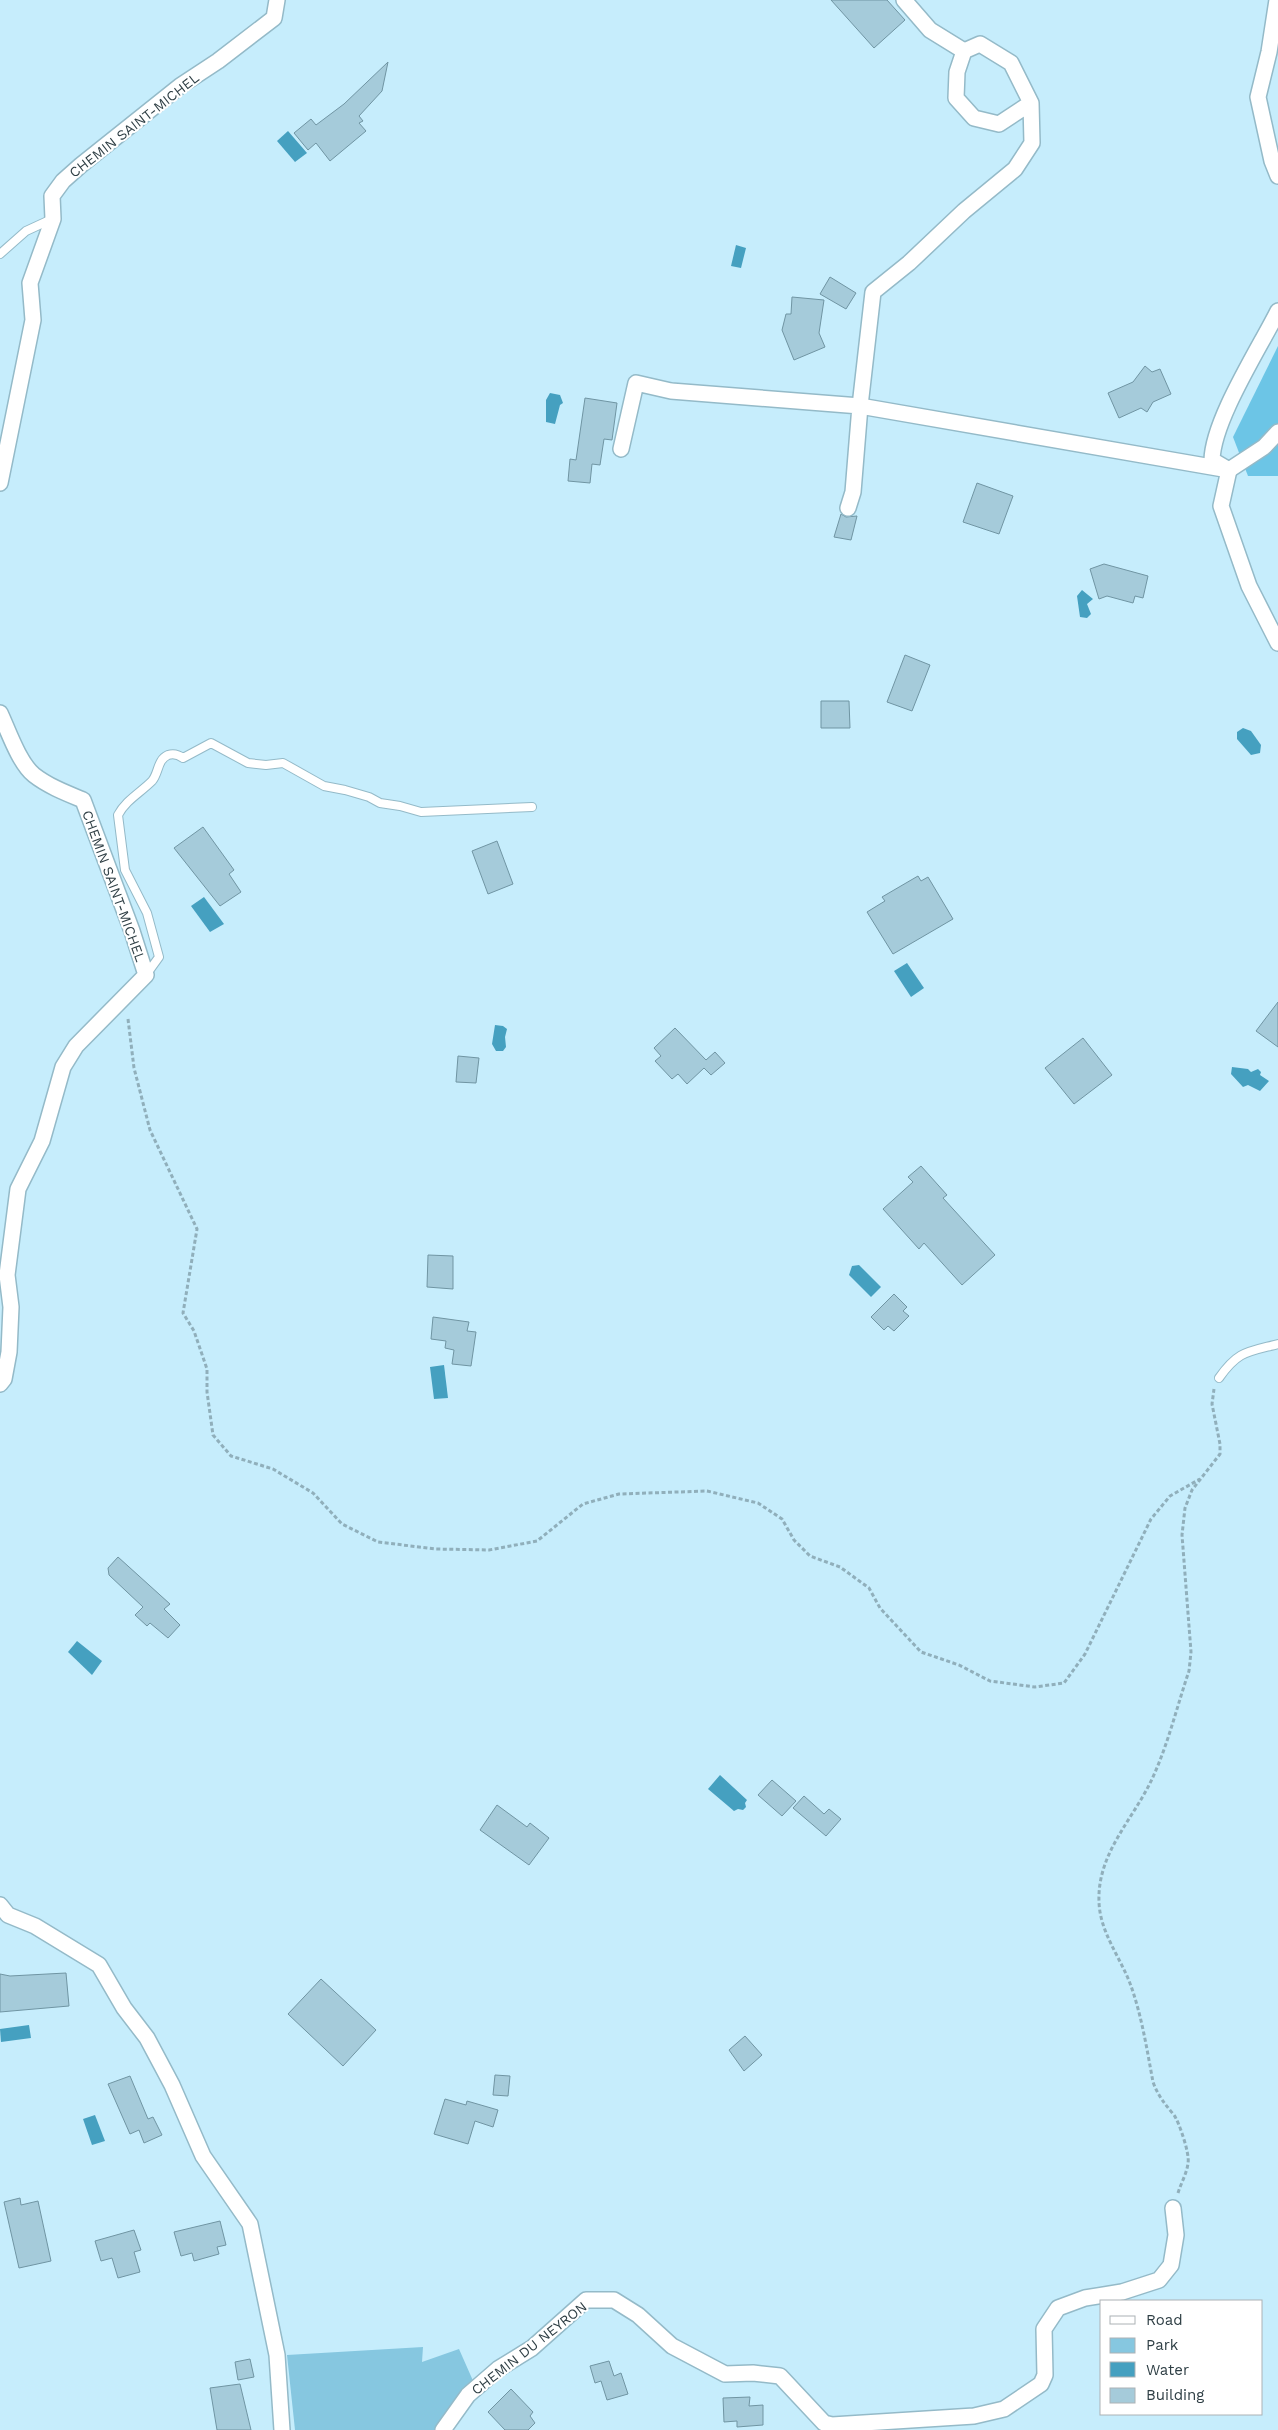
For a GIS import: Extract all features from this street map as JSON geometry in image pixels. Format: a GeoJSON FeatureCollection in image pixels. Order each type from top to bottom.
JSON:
{"type":"FeatureCollection","features":[{"type":"Feature","properties":{"kind":"street","name":"CHEMIN SAINT-MICHEL"},"geometry":{"type":"LineString","coordinates":[[0,484],[33,320],[30,283],[53,219],[52,196],[63,181],[180,86],[218,61],[274,18],[278,0]]}},
{"type":"Feature","properties":{"kind":"street"},"geometry":{"type":"LineString","coordinates":[[904,0],[930,30],[964,51]]}},
{"type":"Feature","properties":{"kind":"street"},"geometry":{"type":"LineString","coordinates":[[1277,0],[1269,52],[1258,96],[1272,161],[1278,176]]}},
{"type":"Feature","properties":{"kind":"street"},"geometry":{"type":"LineString","coordinates":[[848,508],[854,492],[860,406],[873,292],[909,263],[964,211],[1015,169],[1032,144],[1031,103],[1011,63],[980,44],[964,51],[957,72],[956,98],[974,118],[999,124],[1031,103]]}},
{"type":"Feature","properties":{"kind":"street"},"geometry":{"type":"LineString","coordinates":[[1229,470],[1212,460],[1212,445],[1226,412],[1278,311]]}},
{"type":"Feature","properties":{"kind":"street"},"geometry":{"type":"LineString","coordinates":[[621,449],[636,384],[671,391],[860,406],[1229,470]]}},
{"type":"Feature","properties":{"kind":"street"},"geometry":{"type":"LineString","coordinates":[[1278,432],[1264,446],[1229,470],[1221,506],[1249,586],[1278,643]]}},
{"type":"Feature","properties":{"kind":"street","name":"CHEMIN SAINT-MICHEL"},"geometry":{"type":"LineString","coordinates":[[0,713],[18,752],[32,774],[57,789],[83,800],[132,931],[146,975],[76,1046],[63,1067],[42,1141],[18,1189],[7,1275],[11,1307],[9,1352],[4,1379],[0,1384]]}},
{"type":"Feature","properties":{"kind":"street"},"geometry":{"type":"LineString","coordinates":[[0,1905],[8,1914],[35,1926],[99,1965],[124,2008],[147,2038],[172,2085],[203,2156],[250,2224],[277,2354],[282,2430]]}},
{"type":"Feature","properties":{"kind":"street","name":"CHEMIN DU NEYRON"},"geometry":{"type":"LineString","coordinates":[[443,2430],[468,2395],[498,2369],[532,2348],[586,2300],[614,2300],[638,2315],[672,2346],[725,2374],[753,2373],[780,2376],[824,2423],[832,2425],[974,2416],[1004,2410],[1041,2384],[1045,2375],[1044,2328],[1058,2308],[1085,2298],[1122,2292],[1159,2280],[1171,2265],[1176,2236],[1173,2208]]}},
{"type":"Feature","properties":{"kind":"lane"},"geometry":{"type":"LineString","coordinates":[[0,254],[26,232],[53,219]]}},
{"type":"Feature","properties":{"kind":"lane"},"geometry":{"type":"LineString","coordinates":[[146,975],[159,957],[147,913],[125,870],[118,815],[123,807],[153,780],[161,761],[169,755],[178,754],[183,758],[211,743],[248,763],[266,766],[283,763],[324,786],[369,797],[380,803],[421,812],[532,807]]}},
{"type":"Feature","properties":{"kind":"lane"},"geometry":{"type":"LineString","coordinates":[[1219,1378],[1231,1361],[1247,1352],[1278,1344]]}},
{"type":"Feature","properties":{"kind":"path"},"geometry":{"type":"LineString","coordinates":[[130,992],[128,1021],[134,1068],[150,1130],[197,1228],[184,1313],[194,1331],[207,1369],[207,1392],[213,1435],[231,1456],[273,1469],[313,1493],[342,1524],[378,1542],[436,1548],[489,1550],[537,1541],[583,1504],[619,1494],[707,1491],[758,1503],[782,1519],[794,1540],[810,1556],[840,1567],[869,1588],[880,1608],[921,1652],[958,1665],[990,1681],[1035,1687],[1064,1683],[1085,1654],[1151,1519],[1170,1496],[1200,1479]]}},
{"type":"Feature","properties":{"kind":"path"},"geometry":{"type":"LineString","coordinates":[[1173,2208],[1189,2162],[1181,2131],[1174,2116],[1164,2106],[1153,2082],[1139,2008],[1130,1983],[1105,1932],[1099,1898],[1106,1861],[1122,1827],[1140,1802],[1153,1777],[1189,1671],[1191,1652],[1182,1535],[1185,1508],[1192,1490],[1220,1454],[1220,1444],[1212,1404],[1214,1390],[1219,1378]]}},
{"type":"Feature","properties":{"kind":"green space"},"geometry":{"type":"Polygon","coordinates":[[[423,2347],[422,2362],[459,2349],[474,2383],[434,2430],[295,2430],[287,2355],[423,2347]]]}},
{"type":"Feature","properties":{"kind":"shaded area"},"geometry":{"type":"Polygon","coordinates":[[[1278,346],[1278,476],[1248,476],[1233,437],[1278,346]]]}},
{"type":"Feature","properties":{"kind":"water"},"geometry":{"type":"Polygon","coordinates":[[[288,131],[307,153],[295,162],[277,141],[288,131]]]}},
{"type":"Feature","properties":{"kind":"water"},"geometry":{"type":"Polygon","coordinates":[[[736,245],[746,248],[741,268],[731,266],[736,245]]]}},
{"type":"Feature","properties":{"kind":"water"},"geometry":{"type":"Polygon","coordinates":[[[550,393],[560,395],[563,403],[560,405],[555,424],[546,422],[546,400],[550,393]]]}},
{"type":"Feature","properties":{"kind":"water"},"geometry":{"type":"Polygon","coordinates":[[[1082,590],[1093,599],[1087,604],[1091,614],[1087,618],[1080,617],[1077,596],[1082,590]]]}},
{"type":"Feature","properties":{"kind":"water"},"geometry":{"type":"Polygon","coordinates":[[[1243,728],[1251,731],[1261,745],[1260,753],[1251,755],[1237,739],[1237,732],[1243,728]]]}},
{"type":"Feature","properties":{"kind":"water"},"geometry":{"type":"Polygon","coordinates":[[[204,897],[224,924],[210,932],[191,906],[204,897]]]}},
{"type":"Feature","properties":{"kind":"water"},"geometry":{"type":"Polygon","coordinates":[[[907,963],[924,988],[911,997],[894,971],[907,963]]]}},
{"type":"Feature","properties":{"kind":"water"},"geometry":{"type":"Polygon","coordinates":[[[495,1025],[503,1026],[507,1029],[505,1037],[506,1047],[503,1051],[496,1051],[492,1044],[495,1025]]]}},
{"type":"Feature","properties":{"kind":"water"},"geometry":{"type":"Polygon","coordinates":[[[1232,1067],[1248,1069],[1251,1072],[1258,1069],[1261,1072],[1260,1075],[1269,1081],[1260,1091],[1248,1085],[1243,1087],[1231,1074],[1232,1067]]]}},
{"type":"Feature","properties":{"kind":"water"},"geometry":{"type":"Polygon","coordinates":[[[859,1265],[881,1287],[871,1297],[849,1275],[852,1266],[859,1265]]]}},
{"type":"Feature","properties":{"kind":"water"},"geometry":{"type":"Polygon","coordinates":[[[444,1365],[448,1398],[434,1399],[430,1367],[444,1365]]]}},
{"type":"Feature","properties":{"kind":"water"},"geometry":{"type":"Polygon","coordinates":[[[77,1641],[102,1661],[92,1675],[68,1652],[77,1641]]]}},
{"type":"Feature","properties":{"kind":"water"},"geometry":{"type":"Polygon","coordinates":[[[720,1775],[747,1800],[745,1803],[746,1807],[743,1810],[738,1809],[734,1811],[708,1789],[720,1775]]]}},
{"type":"Feature","properties":{"kind":"water"},"geometry":{"type":"Polygon","coordinates":[[[29,2025],[31,2038],[1,2042],[0,2029],[29,2025]]]}},
{"type":"Feature","properties":{"kind":"water"},"geometry":{"type":"Polygon","coordinates":[[[95,2115],[105,2141],[92,2145],[83,2119],[95,2115]]]}},
{"type":"Feature","properties":{"kind":"building"},"geometry":{"type":"Polygon","coordinates":[[[831,0],[887,0],[905,20],[874,48],[831,0]]]}},
{"type":"Feature","properties":{"kind":"building"},"geometry":{"type":"Polygon","coordinates":[[[388,62],[382,91],[359,116],[363,121],[359,123],[366,131],[330,161],[316,143],[308,150],[294,133],[311,119],[316,125],[344,104],[388,62]]]}},
{"type":"Feature","properties":{"kind":"building"},"geometry":{"type":"Polygon","coordinates":[[[830,277],[856,293],[846,309],[820,294],[830,277]]]}},
{"type":"Feature","properties":{"kind":"building"},"geometry":{"type":"Polygon","coordinates":[[[792,297],[824,300],[819,333],[825,347],[794,360],[782,330],[786,314],[791,314],[792,297]]]}},
{"type":"Feature","properties":{"kind":"building"},"geometry":{"type":"Polygon","coordinates":[[[1145,366],[1152,372],[1160,369],[1171,394],[1153,402],[1147,412],[1141,408],[1119,418],[1108,393],[1133,382],[1145,366]]]}},
{"type":"Feature","properties":{"kind":"building"},"geometry":{"type":"Polygon","coordinates":[[[585,398],[617,403],[612,440],[604,439],[600,465],[592,464],[590,483],[568,481],[570,459],[576,460],[585,398]]]}},
{"type":"Feature","properties":{"kind":"building"},"geometry":{"type":"Polygon","coordinates":[[[977,483],[1013,496],[999,534],[963,522],[977,483]]]}},
{"type":"Feature","properties":{"kind":"building"},"geometry":{"type":"Polygon","coordinates":[[[841,514],[846,517],[857,516],[851,540],[834,537],[841,514]]]}},
{"type":"Feature","properties":{"kind":"building"},"geometry":{"type":"Polygon","coordinates":[[[1104,564],[1148,576],[1143,598],[1135,596],[1133,603],[1107,596],[1099,599],[1090,569],[1104,564]]]}},
{"type":"Feature","properties":{"kind":"building"},"geometry":{"type":"Polygon","coordinates":[[[905,655],[930,665],[912,711],[887,702],[905,655]]]}},
{"type":"Feature","properties":{"kind":"building"},"geometry":{"type":"Polygon","coordinates":[[[821,701],[849,701],[850,728],[821,728],[821,701]]]}},
{"type":"Feature","properties":{"kind":"building"},"geometry":{"type":"Polygon","coordinates":[[[203,827],[234,870],[229,874],[241,892],[220,906],[174,848],[203,827]]]}},
{"type":"Feature","properties":{"kind":"building"},"geometry":{"type":"Polygon","coordinates":[[[497,841],[513,884],[488,894],[472,851],[497,841]]]}},
{"type":"Feature","properties":{"kind":"building"},"geometry":{"type":"Polygon","coordinates":[[[918,876],[921,881],[928,877],[953,919],[893,954],[867,912],[885,901],[882,897],[918,876]]]}},
{"type":"Feature","properties":{"kind":"building"},"geometry":{"type":"Polygon","coordinates":[[[1278,1002],[1278,1047],[1256,1031],[1278,1002]]]}},
{"type":"Feature","properties":{"kind":"building"},"geometry":{"type":"Polygon","coordinates":[[[675,1028],[706,1060],[715,1052],[725,1063],[711,1075],[704,1068],[687,1084],[678,1074],[672,1079],[655,1061],[661,1056],[654,1048],[675,1028]]]}},
{"type":"Feature","properties":{"kind":"building"},"geometry":{"type":"Polygon","coordinates":[[[1083,1038],[1112,1075],[1074,1104],[1045,1068],[1083,1038]]]}},
{"type":"Feature","properties":{"kind":"building"},"geometry":{"type":"Polygon","coordinates":[[[458,1056],[479,1058],[476,1083],[456,1082],[458,1056]]]}},
{"type":"Feature","properties":{"kind":"building"},"geometry":{"type":"Polygon","coordinates":[[[921,1166],[947,1195],[943,1198],[995,1255],[962,1285],[924,1243],[919,1249],[883,1209],[913,1182],[908,1177],[921,1166]]]}},
{"type":"Feature","properties":{"kind":"building"},"geometry":{"type":"Polygon","coordinates":[[[428,1255],[453,1256],[453,1289],[427,1287],[428,1255]]]}},
{"type":"Feature","properties":{"kind":"building"},"geometry":{"type":"Polygon","coordinates":[[[894,1294],[907,1307],[903,1311],[909,1316],[894,1331],[888,1326],[884,1330],[871,1317],[894,1294]]]}},
{"type":"Feature","properties":{"kind":"building"},"geometry":{"type":"Polygon","coordinates":[[[433,1317],[469,1322],[467,1331],[476,1332],[471,1366],[452,1364],[454,1350],[445,1348],[446,1341],[431,1339],[433,1317]]]}},
{"type":"Feature","properties":{"kind":"building"},"geometry":{"type":"Polygon","coordinates":[[[118,1557],[170,1604],[164,1609],[180,1625],[168,1638],[150,1623],[147,1626],[135,1615],[143,1607],[109,1575],[108,1568],[118,1557]]]}},
{"type":"Feature","properties":{"kind":"building"},"geometry":{"type":"Polygon","coordinates":[[[772,1780],[796,1801],[782,1816],[758,1795],[772,1780]]]}},
{"type":"Feature","properties":{"kind":"building"},"geometry":{"type":"Polygon","coordinates":[[[804,1796],[824,1814],[829,1809],[841,1819],[826,1836],[793,1808],[804,1796]]]}},
{"type":"Feature","properties":{"kind":"building"},"geometry":{"type":"Polygon","coordinates":[[[497,1805],[527,1827],[530,1823],[549,1838],[529,1865],[480,1830],[497,1805]]]}},
{"type":"Feature","properties":{"kind":"building"},"geometry":{"type":"Polygon","coordinates":[[[66,1973],[69,2006],[0,2012],[0,1974],[10,1976],[66,1973]]]}},
{"type":"Feature","properties":{"kind":"building"},"geometry":{"type":"Polygon","coordinates":[[[321,1979],[376,2030],[343,2066],[288,2014],[321,1979]]]}},
{"type":"Feature","properties":{"kind":"building"},"geometry":{"type":"Polygon","coordinates":[[[745,2036],[762,2055],[744,2071],[729,2050],[745,2036]]]}},
{"type":"Feature","properties":{"kind":"building"},"geometry":{"type":"Polygon","coordinates":[[[495,2075],[510,2076],[508,2096],[493,2095],[495,2075]]]}},
{"type":"Feature","properties":{"kind":"building"},"geometry":{"type":"Polygon","coordinates":[[[130,2076],[148,2119],[153,2117],[162,2135],[144,2143],[139,2130],[130,2134],[108,2084],[130,2076]]]}},
{"type":"Feature","properties":{"kind":"building"},"geometry":{"type":"Polygon","coordinates":[[[445,2099],[466,2105],[467,2101],[498,2110],[493,2127],[475,2121],[468,2144],[434,2134],[445,2099]]]}},
{"type":"Feature","properties":{"kind":"building"},"geometry":{"type":"Polygon","coordinates":[[[20,2198],[21,2205],[38,2201],[51,2261],[19,2268],[4,2202],[20,2198]]]}},
{"type":"Feature","properties":{"kind":"building"},"geometry":{"type":"Polygon","coordinates":[[[220,2221],[226,2245],[217,2247],[219,2254],[194,2261],[192,2253],[181,2256],[174,2232],[220,2221]]]}},
{"type":"Feature","properties":{"kind":"building"},"geometry":{"type":"Polygon","coordinates":[[[134,2230],[141,2250],[134,2252],[140,2272],[118,2278],[112,2258],[101,2261],[95,2241],[134,2230]]]}},
{"type":"Feature","properties":{"kind":"building"},"geometry":{"type":"Polygon","coordinates":[[[250,2359],[254,2377],[238,2380],[235,2362],[250,2359]]]}},
{"type":"Feature","properties":{"kind":"building"},"geometry":{"type":"Polygon","coordinates":[[[609,2361],[614,2376],[621,2373],[628,2394],[607,2400],[601,2381],[595,2383],[590,2366],[609,2361]]]}},
{"type":"Feature","properties":{"kind":"building"},"geometry":{"type":"Polygon","coordinates":[[[240,2384],[251,2430],[217,2430],[210,2388],[240,2384]]]}},
{"type":"Feature","properties":{"kind":"building"},"geometry":{"type":"Polygon","coordinates":[[[511,2389],[533,2412],[530,2416],[535,2423],[528,2430],[505,2430],[488,2412],[511,2389]]]}},
{"type":"Feature","properties":{"kind":"building"},"geometry":{"type":"Polygon","coordinates":[[[750,2397],[749,2406],[763,2405],[763,2425],[737,2427],[737,2421],[724,2422],[723,2398],[750,2397]]]}}]}
